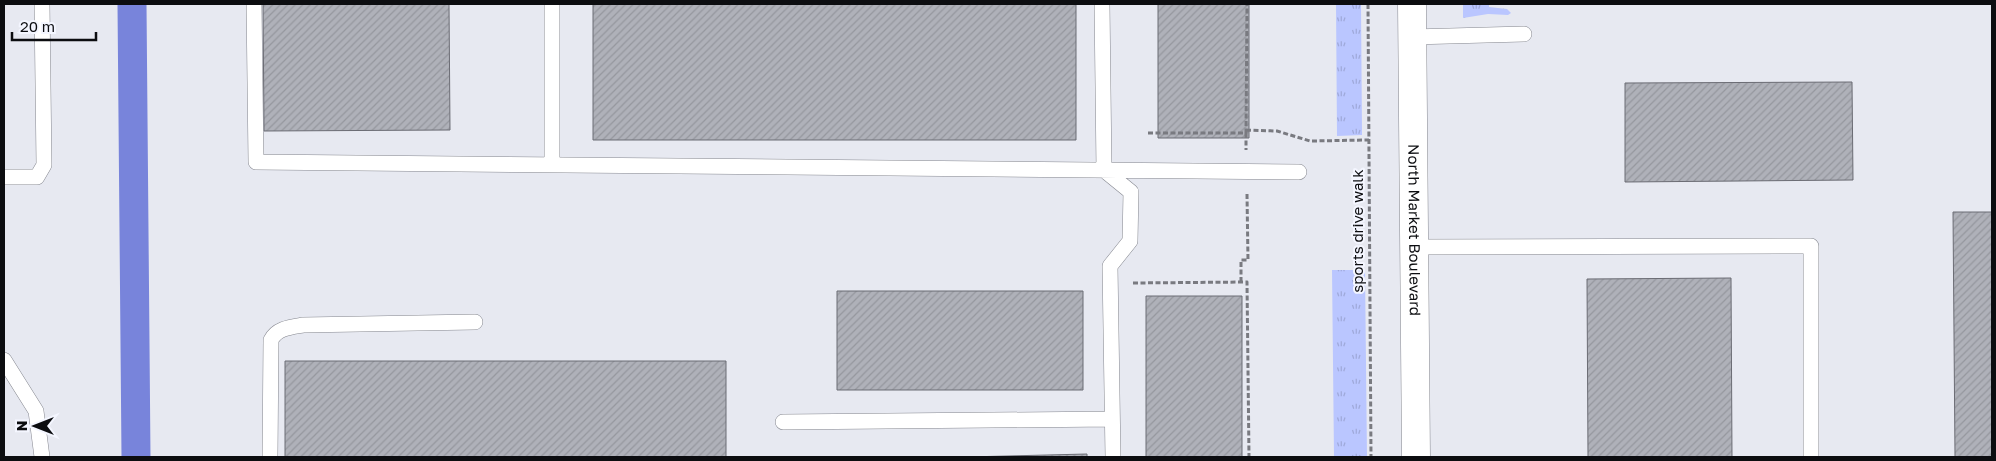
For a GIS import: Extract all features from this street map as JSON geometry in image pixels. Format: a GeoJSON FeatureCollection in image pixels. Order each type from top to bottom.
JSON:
{"type":"FeatureCollection","features":[{"type":"Feature","properties":{"kind":"main road","name":"North Market Boulevard"},"geometry":{"type":"LineString","coordinates":[[1412,4],[1416,457]]}},
{"type":"Feature","properties":{"kind":"lane"},"geometry":{"type":"LineString","coordinates":[[4,177],[37,177],[44,165],[42,4]]}},
{"type":"Feature","properties":{"kind":"lane"},"geometry":{"type":"LineString","coordinates":[[254,4],[256,162],[1299,172]]}},
{"type":"Feature","properties":{"kind":"lane"},"geometry":{"type":"LineString","coordinates":[[552,4],[552,165]]}},
{"type":"Feature","properties":{"kind":"lane"},"geometry":{"type":"LineString","coordinates":[[1102,4],[1104,170]]}},
{"type":"Feature","properties":{"kind":"lane"},"geometry":{"type":"LineString","coordinates":[[1412,37],[1524,34]]}},
{"type":"Feature","properties":{"kind":"lane"},"geometry":{"type":"LineString","coordinates":[[1104,170],[1131,192],[1130,241],[1110,266],[1113,457]]}},
{"type":"Feature","properties":{"kind":"lane"},"geometry":{"type":"LineString","coordinates":[[1414,247],[1811,246],[1811,457]]}},
{"type":"Feature","properties":{"kind":"lane"},"geometry":{"type":"LineString","coordinates":[[270,457],[270,340],[273,335],[284,329],[304,325],[475,322]]}},
{"type":"Feature","properties":{"kind":"lane"},"geometry":{"type":"LineString","coordinates":[[4,360],[36,411],[42,457]]}},
{"type":"Feature","properties":{"kind":"lane"},"geometry":{"type":"LineString","coordinates":[[783,422],[1112,419]]}},
{"type":"Feature","properties":{"kind":"path"},"geometry":{"type":"LineString","coordinates":[[1241,282],[1240,260],[1248,260],[1247,4]]}},
{"type":"Feature","properties":{"kind":"path","name":"sports drive walk"},"geometry":{"type":"LineString","coordinates":[[1368,4],[1372,457]]}},
{"type":"Feature","properties":{"kind":"path"},"geometry":{"type":"LineString","coordinates":[[1148,133],[1246,131],[1277,132],[1310,141],[1369,140]]}},
{"type":"Feature","properties":{"kind":"path"},"geometry":{"type":"LineString","coordinates":[[1133,283],[1246,282],[1249,457]]}},
{"type":"Feature","properties":{"kind":"green space"},"geometry":{"type":"Polygon","coordinates":[[[1336,4],[1361,4],[1362,135],[1337,136],[1336,4]]]}},
{"type":"Feature","properties":{"kind":"green space"},"geometry":{"type":"Polygon","coordinates":[[[1463,4],[1489,4],[1489,7],[1507,9],[1511,13],[1508,15],[1488,14],[1463,18],[1463,4]]]}},
{"type":"Feature","properties":{"kind":"green space"},"geometry":{"type":"Polygon","coordinates":[[[1332,270],[1365,270],[1367,457],[1334,457],[1332,270]]]}},
{"type":"Feature","properties":{"kind":"building"},"geometry":{"type":"Polygon","coordinates":[[[263,4],[449,4],[450,130],[264,131],[263,4]]]}},
{"type":"Feature","properties":{"kind":"building"},"geometry":{"type":"Polygon","coordinates":[[[593,4],[1076,4],[1076,140],[593,140],[593,4]]]}},
{"type":"Feature","properties":{"kind":"building"},"geometry":{"type":"Polygon","coordinates":[[[1158,4],[1249,4],[1249,138],[1158,138],[1158,4]]]}},
{"type":"Feature","properties":{"kind":"building"},"geometry":{"type":"Polygon","coordinates":[[[1852,82],[1853,180],[1625,182],[1625,83],[1852,82]]]}},
{"type":"Feature","properties":{"kind":"building"},"geometry":{"type":"Polygon","coordinates":[[[1953,212],[1992,212],[1992,457],[1955,457],[1953,212]]]}},
{"type":"Feature","properties":{"kind":"building"},"geometry":{"type":"Polygon","coordinates":[[[1731,278],[1732,457],[1588,457],[1587,279],[1731,278]]]}},
{"type":"Feature","properties":{"kind":"building"},"geometry":{"type":"Polygon","coordinates":[[[837,291],[1083,291],[1083,390],[837,390],[837,291]]]}},
{"type":"Feature","properties":{"kind":"building"},"geometry":{"type":"Polygon","coordinates":[[[1146,296],[1242,296],[1242,457],[1146,457],[1146,296]]]}},
{"type":"Feature","properties":{"kind":"building"},"geometry":{"type":"Polygon","coordinates":[[[285,361],[726,361],[726,457],[285,457],[285,361]]]}},
{"type":"Feature","properties":{"kind":"building"},"geometry":{"type":"Polygon","coordinates":[[[1087,454],[1087,457],[967,457],[1087,454]]]}},
{"type":"Feature","properties":{"kind":"waterway"},"geometry":{"type":"LineString","coordinates":[[132,4],[136,457]]}}]}
